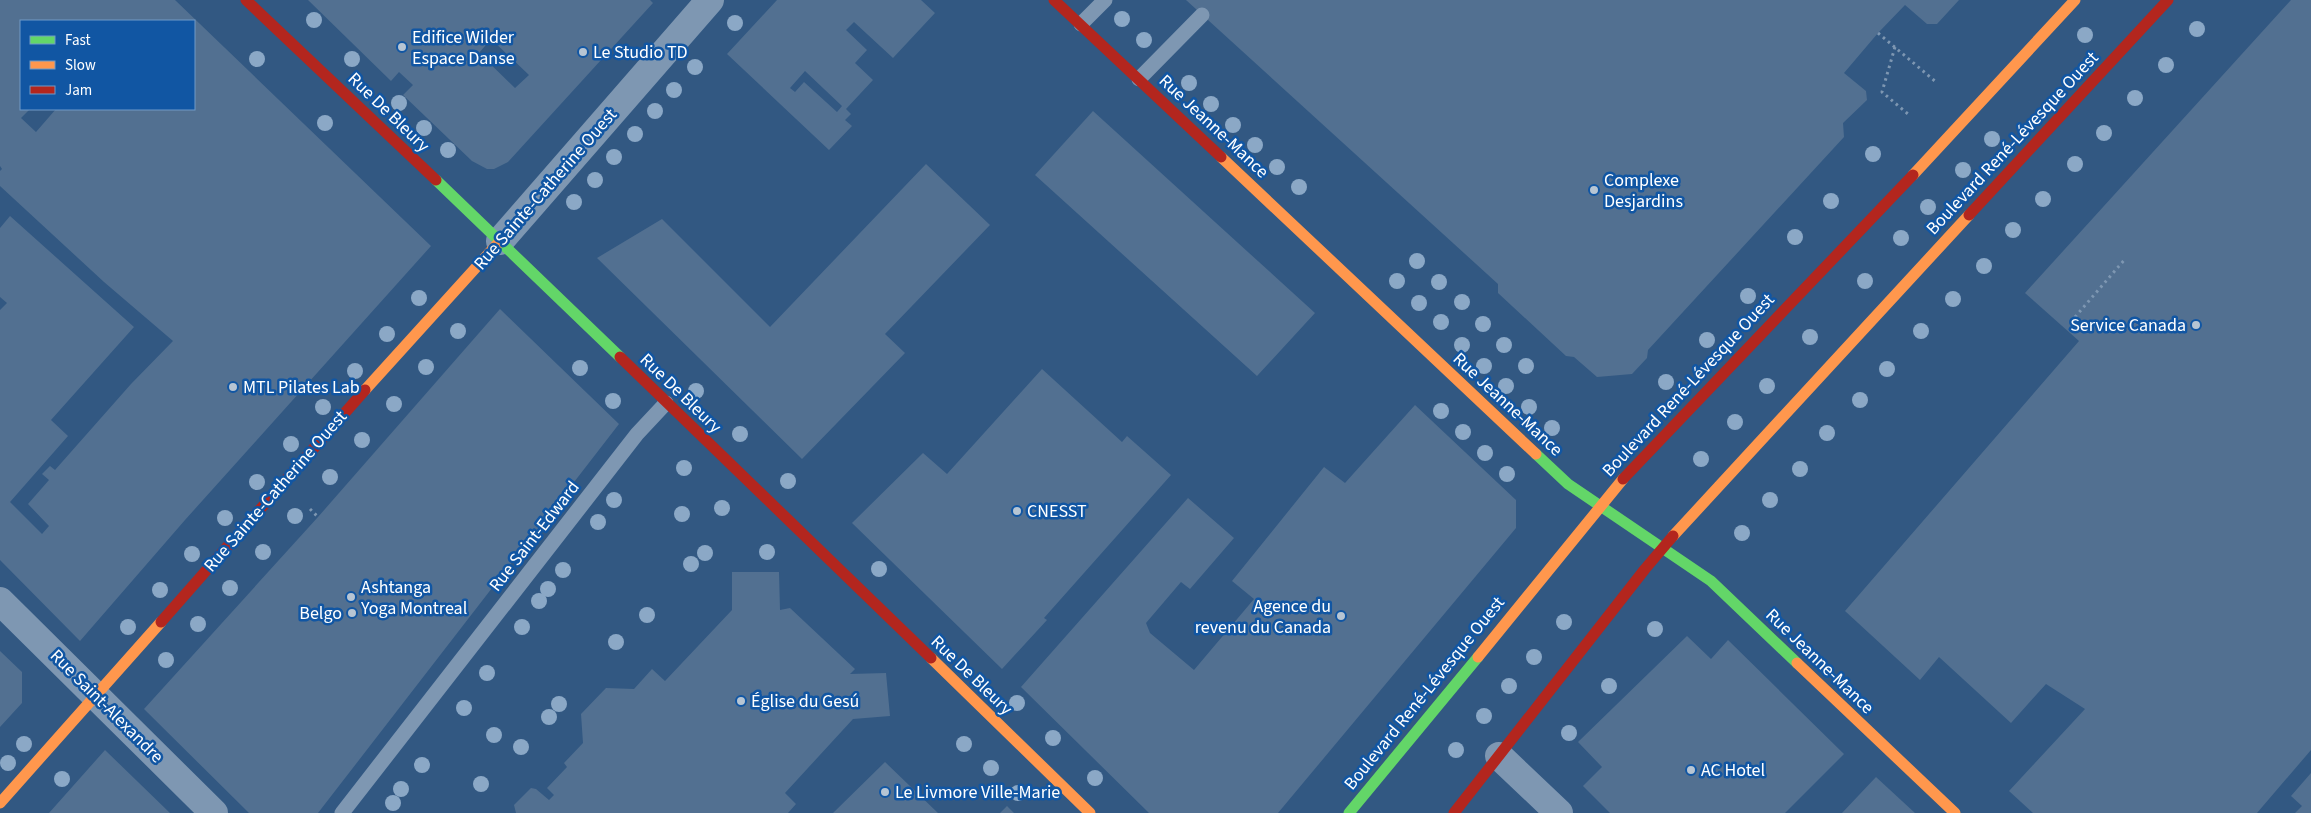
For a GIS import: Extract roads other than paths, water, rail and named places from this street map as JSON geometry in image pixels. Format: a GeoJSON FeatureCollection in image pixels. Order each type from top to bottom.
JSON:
{"type":"FeatureCollection","features":[{"type":"Feature","properties":{"kind":"street","name":"Rue De Bleury"},"geometry":{"type":"LineString","coordinates":[[246,0],[500,242],[1090,813]]}},
{"type":"Feature","properties":{"kind":"street","name":"Rue Jeanne-Mance"},"geometry":{"type":"LineString","coordinates":[[1054,0],[1568,484],[1662,550],[1712,582],[1955,813]]}},
{"type":"Feature","properties":{"kind":"street","name":"Boulevard René-Lévesque Ouest"},"geometry":{"type":"LineString","coordinates":[[1348,813],[1600,505],[1970,114],[2075,0]]}},
{"type":"Feature","properties":{"kind":"street","name":"Boulevard René-Lévesque Ouest"},"geometry":{"type":"LineString","coordinates":[[1454,813],[1662,550],[2168,0]]}},
{"type":"Feature","properties":{"kind":"street","name":"Rue Sainte-Catherine Ouest"},"geometry":{"type":"LineString","coordinates":[[0,803],[322,437],[500,242],[706,1]]}},
{"type":"Feature","properties":{"kind":"street","name":"Rue Saint-Alexandre"},"geometry":{"type":"LineString","coordinates":[[0,601],[214,813]]}},
{"type":"Feature","properties":{"kind":"street"},"geometry":{"type":"LineString","coordinates":[[1499,756],[1559,813]]}},
{"type":"Feature","properties":{"kind":"lane"},"geometry":{"type":"LineString","coordinates":[[1081,24],[1105,0]]}},
{"type":"Feature","properties":{"kind":"lane"},"geometry":{"type":"LineString","coordinates":[[1140,79],[1202,15]]}},
{"type":"Feature","properties":{"kind":"lane","name":"Rue Saint-Edward"},"geometry":{"type":"LineString","coordinates":[[342,813],[637,434],[666,403]]}},
{"type":"Feature","properties":{"kind":"place","name":"Edifice Wilder Espace Danse"},"geometry":{"type":"Point","coordinates":[402,47]}},
{"type":"Feature","properties":{"kind":"place","name":"Le Studio TD"},"geometry":{"type":"Point","coordinates":[583,52]}},
{"type":"Feature","properties":{"kind":"place","name":"Complexe Desjardins"},"geometry":{"type":"Point","coordinates":[1594,190]}},
{"type":"Feature","properties":{"kind":"place","name":"Service Canada"},"geometry":{"type":"Point","coordinates":[2196,325]}},
{"type":"Feature","properties":{"kind":"place","name":"MTL Pilates Lab"},"geometry":{"type":"Point","coordinates":[233,387]}},
{"type":"Feature","properties":{"kind":"place","name":"CNESST"},"geometry":{"type":"Point","coordinates":[1017,511]}},
{"type":"Feature","properties":{"kind":"place","name":"Ashtanga Yoga Montreal"},"geometry":{"type":"Point","coordinates":[351,597]}},
{"type":"Feature","properties":{"kind":"place","name":"Belgo"},"geometry":{"type":"Point","coordinates":[352,613]}},
{"type":"Feature","properties":{"kind":"place","name":"Agence du revenu du Canada"},"geometry":{"type":"Point","coordinates":[1341,616]}},
{"type":"Feature","properties":{"kind":"place","name":"Église du Gesú"},"geometry":{"type":"Point","coordinates":[741,701]}},
{"type":"Feature","properties":{"kind":"place","name":"AC Hotel"},"geometry":{"type":"Point","coordinates":[1691,770]}},
{"type":"Feature","properties":{"kind":"place","name":"Le Livmore Ville-Marie"},"geometry":{"type":"Point","coordinates":[885,792]}}]}
